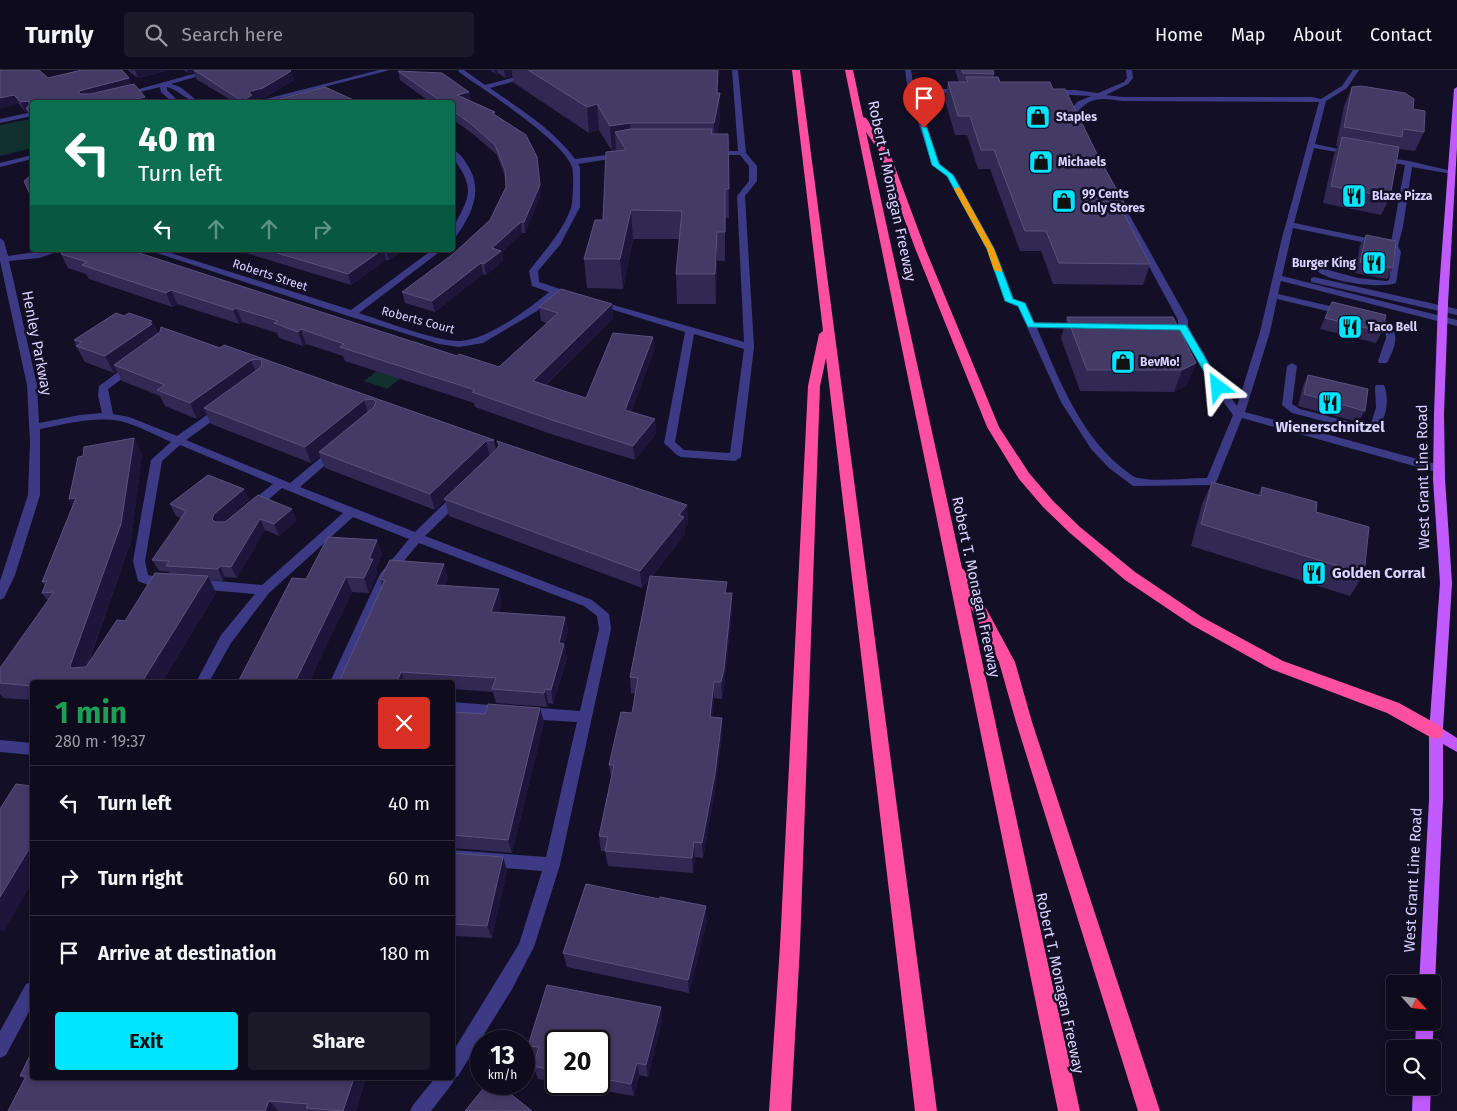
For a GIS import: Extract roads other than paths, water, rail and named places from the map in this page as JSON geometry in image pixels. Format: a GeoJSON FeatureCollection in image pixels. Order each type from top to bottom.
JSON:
{"type":"FeatureCollection","features":[{"type":"Feature","properties":{"kind":"highway"},"geometry":{"type":"LineString","coordinates":[[796,70],[926,1111]]}},
{"type":"Feature","properties":{"kind":"highway","name":"Robert T. Monagan Freeway"},"geometry":{"type":"LineString","coordinates":[[849,70],[1069,1111]]}},
{"type":"Feature","properties":{"kind":"highway"},"geometry":{"type":"LineString","coordinates":[[858,114],[884,151],[924,257],[993,427],[1024,476],[1048,504],[1082,536],[1130,576],[1197,621],[1277,664],[1319,682],[1393,708],[1436,732]]}},
{"type":"Feature","properties":{"kind":"highway"},"geometry":{"type":"LineString","coordinates":[[780,1111],[790,946],[814,386],[828,323]]}},
{"type":"Feature","properties":{"kind":"highway"},"geometry":{"type":"LineString","coordinates":[[951,557],[1006,662],[1149,1111]]}},
{"type":"Feature","properties":{"kind":"main road","name":"West Grant Line Road"},"geometry":{"type":"LineString","coordinates":[[1427,975],[1436,800],[1436,732],[1446,583],[1439,469],[1443,308],[1457,88]]}},
{"type":"Feature","properties":{"kind":"main road"},"geometry":{"type":"LineString","coordinates":[[1436,732],[1457,737]]}},
{"type":"Feature","properties":{"kind":"main road"},"geometry":{"type":"LineString","coordinates":[[1436,732],[1457,746]]}},
{"type":"Feature","properties":{"kind":"main road"},"geometry":{"type":"LineString","coordinates":[[1421,1111],[1422,1095]]}},
{"type":"Feature","properties":{"kind":"street"},"geometry":{"type":"LineString","coordinates":[[116,96],[216,70]]}},
{"type":"Feature","properties":{"kind":"street"},"geometry":{"type":"LineString","coordinates":[[266,100],[387,70]]}},
{"type":"Feature","properties":{"kind":"street"},"geometry":{"type":"LineString","coordinates":[[485,87],[551,70]]}},
{"type":"Feature","properties":{"kind":"street"},"geometry":{"type":"LineString","coordinates":[[690,331],[668,443],[680,454],[735,457],[749,347],[741,196],[753,181],[753,166],[742,153],[735,70]]}},
{"type":"Feature","properties":{"kind":"street"},"geometry":{"type":"LineString","coordinates":[[908,70],[911,91],[936,165],[950,175],[990,249],[1010,301],[1022,305],[1080,428],[1118,470],[1133,482],[1212,482],[1238,413],[1244,403],[1265,332],[1272,296],[1323,101],[1326,97],[1346,87],[1356,70]]}},
{"type":"Feature","properties":{"kind":"street"},"geometry":{"type":"LineString","coordinates":[[1078,130],[1072,119],[1072,114],[1080,104],[1126,83],[1130,78],[1129,70]]}},
{"type":"Feature","properties":{"kind":"street"},"geometry":{"type":"LineString","coordinates":[[461,71],[534,122],[563,148],[576,167],[576,207],[556,245],[533,271],[535,284],[749,347]]}},
{"type":"Feature","properties":{"kind":"street"},"geometry":{"type":"LineString","coordinates":[[164,84],[163,92],[173,100]]}},
{"type":"Feature","properties":{"kind":"street"},"geometry":{"type":"LineString","coordinates":[[164,84],[178,88],[193,100]]}},
{"type":"Feature","properties":{"kind":"street"},"geometry":{"type":"LineString","coordinates":[[911,91],[969,91]]}},
{"type":"Feature","properties":{"kind":"street"},"geometry":{"type":"LineString","coordinates":[[1046,92],[1075,92],[1122,99],[1312,99],[1323,101]]}},
{"type":"Feature","properties":{"kind":"street"},"geometry":{"type":"LineString","coordinates":[[0,121],[30,114]]}},
{"type":"Feature","properties":{"kind":"street"},"geometry":{"type":"LineString","coordinates":[[1311,145],[1360,154]]}},
{"type":"Feature","properties":{"kind":"street"},"geometry":{"type":"LineString","coordinates":[[573,162],[632,153]]}},
{"type":"Feature","properties":{"kind":"street"},"geometry":{"type":"LineString","coordinates":[[705,153],[742,153]]}},
{"type":"Feature","properties":{"kind":"street"},"geometry":{"type":"LineString","coordinates":[[455,155],[464,163],[471,176],[474,194],[467,215],[455,232]]}},
{"type":"Feature","properties":{"kind":"street"},"geometry":{"type":"LineString","coordinates":[[1370,156],[1452,172]]}},
{"type":"Feature","properties":{"kind":"street"},"geometry":{"type":"LineString","coordinates":[[0,165],[30,158]]}},
{"type":"Feature","properties":{"kind":"street"},"geometry":{"type":"LineString","coordinates":[[1321,271],[1380,284],[1390,284],[1393,282],[1397,252],[1394,246],[1409,163]]}},
{"type":"Feature","properties":{"kind":"street"},"geometry":{"type":"LineString","coordinates":[[1113,193],[1183,320],[1179,327],[1218,387],[1238,413],[1439,469]]}},
{"type":"Feature","properties":{"kind":"street"},"geometry":{"type":"LineString","coordinates":[[1290,225],[1394,246]]}},
{"type":"Feature","properties":{"kind":"street","name":"Henley Parkway"},"geometry":{"type":"LineString","coordinates":[[0,241],[32,384],[34,427],[34,495],[9,575],[0,595]]}},
{"type":"Feature","properties":{"kind":"street"},"geometry":{"type":"LineString","coordinates":[[5,259],[30,249]]}},
{"type":"Feature","properties":{"kind":"street"},"geometry":{"type":"LineString","coordinates":[[5,259],[51,252]]}},
{"type":"Feature","properties":{"kind":"street","name":"Roberts Street"},"geometry":{"type":"LineString","coordinates":[[158,252],[351,314]]}},
{"type":"Feature","properties":{"kind":"street"},"geometry":{"type":"LineString","coordinates":[[351,314],[435,252]]}},
{"type":"Feature","properties":{"kind":"street"},"geometry":{"type":"LineString","coordinates":[[1277,277],[1302,277],[1457,312]]}},
{"type":"Feature","properties":{"kind":"street"},"geometry":{"type":"LineString","coordinates":[[1277,277],[1302,285],[1457,323]]}},
{"type":"Feature","properties":{"kind":"street","name":"Roberts Court"},"geometry":{"type":"LineString","coordinates":[[351,314],[442,342],[459,344],[480,341],[534,309],[556,291]]}},
{"type":"Feature","properties":{"kind":"street"},"geometry":{"type":"LineString","coordinates":[[1272,296],[1386,323],[1391,328],[1392,341],[1384,361]]}},
{"type":"Feature","properties":{"kind":"street"},"geometry":{"type":"LineString","coordinates":[[1031,325],[1088,326]]}},
{"type":"Feature","properties":{"kind":"street"},"geometry":{"type":"LineString","coordinates":[[108,416],[103,396],[104,388],[140,360]]}},
{"type":"Feature","properties":{"kind":"street"},"geometry":{"type":"LineString","coordinates":[[1292,366],[1287,405],[1296,411],[1362,428],[1374,427],[1379,420],[1380,387]]}},
{"type":"Feature","properties":{"kind":"street"},"geometry":{"type":"LineString","coordinates":[[232,402],[178,441],[157,460],[139,561],[142,578],[151,586],[178,584],[265,590]]}},
{"type":"Feature","properties":{"kind":"street"},"geometry":{"type":"LineString","coordinates":[[34,427],[94,415],[124,419],[350,512],[588,603],[603,614],[605,629],[552,865],[526,947],[455,1064]]}},
{"type":"Feature","properties":{"kind":"street"},"geometry":{"type":"LineString","coordinates":[[291,488],[344,444]]}},
{"type":"Feature","properties":{"kind":"street"},"geometry":{"type":"LineString","coordinates":[[239,518],[280,484]]}},
{"type":"Feature","properties":{"kind":"street"},"geometry":{"type":"LineString","coordinates":[[337,680],[386,574],[417,538],[466,489]]}},
{"type":"Feature","properties":{"kind":"street"},"geometry":{"type":"LineString","coordinates":[[203,680],[226,639],[265,590],[350,512]]}},
{"type":"Feature","properties":{"kind":"street"},"geometry":{"type":"LineString","coordinates":[[455,708],[585,717]]}},
{"type":"Feature","properties":{"kind":"street"},"geometry":{"type":"LineString","coordinates":[[5,746],[30,749]]}},
{"type":"Feature","properties":{"kind":"street"},"geometry":{"type":"LineString","coordinates":[[455,857],[552,865]]}},
{"type":"Feature","properties":{"kind":"street"},"geometry":{"type":"LineString","coordinates":[[0,1049],[30,996]]}},
{"type":"Feature","properties":{"kind":"street"},"geometry":{"type":"LineString","coordinates":[[419,1111],[444,1080]]}},
{"type":"Feature","properties":{"kind":"place","name":"Staples"},"geometry":{"type":"Point","coordinates":[1038,117]}},
{"type":"Feature","properties":{"kind":"place","name":"Michaels"},"geometry":{"type":"Point","coordinates":[1041,162]}},
{"type":"Feature","properties":{"kind":"place","name":"Blaze Pizza"},"geometry":{"type":"Point","coordinates":[1354,196]}},
{"type":"Feature","properties":{"kind":"place","name":"99 Cents Only Stores"},"geometry":{"type":"Point","coordinates":[1064,201]}},
{"type":"Feature","properties":{"kind":"place","name":"Burger King"},"geometry":{"type":"Point","coordinates":[1374,263]}},
{"type":"Feature","properties":{"kind":"place","name":"Taco Bell"},"geometry":{"type":"Point","coordinates":[1350,327]}},
{"type":"Feature","properties":{"kind":"place","name":"BevMo!"},"geometry":{"type":"Point","coordinates":[1123,362]}},
{"type":"Feature","properties":{"kind":"place","name":"Wienerschnitzel"},"geometry":{"type":"Point","coordinates":[1330,403]}},
{"type":"Feature","properties":{"kind":"place","name":"Golden Corral"},"geometry":{"type":"Point","coordinates":[1314,573]}}]}
